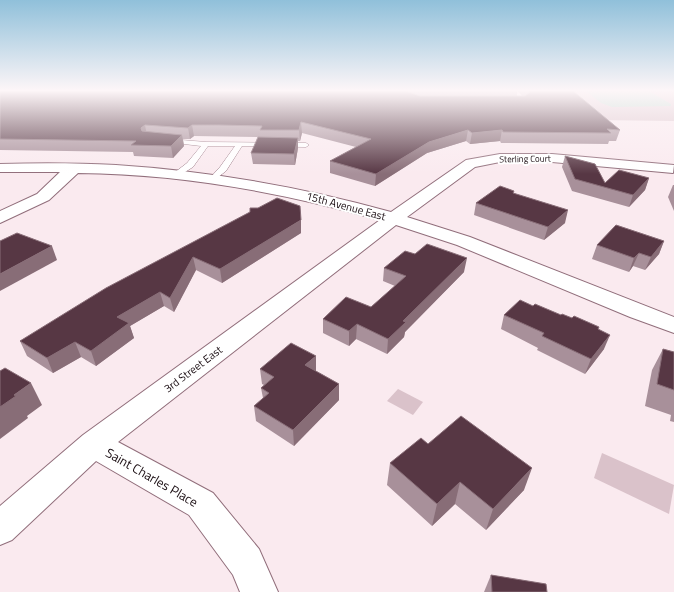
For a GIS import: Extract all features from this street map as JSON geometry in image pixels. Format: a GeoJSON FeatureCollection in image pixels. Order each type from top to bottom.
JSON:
{"type":"FeatureCollection","features":[{"type":"Feature","properties":{"kind":"street","name":"Sterling Court"},"geometry":{"type":"LineString","coordinates":[[394,218],[471,163],[500,158],[552,158],[673,169]]}},
{"type":"Feature","properties":{"kind":"street","name":"15th Avenue East"},"geometry":{"type":"LineString","coordinates":[[0,168],[74,168],[177,175],[272,188],[311,196],[394,218],[463,242],[630,310],[674,325]]}},
{"type":"Feature","properties":{"kind":"street"},"geometry":{"type":"LineString","coordinates":[[0,218],[43,197],[74,168]]}},
{"type":"Feature","properties":{"kind":"street","name":"3rd Street East"},"geometry":{"type":"LineString","coordinates":[[0,528],[94,444],[394,218]]}},
{"type":"Feature","properties":{"kind":"street","name":"Saint Charles Place"},"geometry":{"type":"LineString","coordinates":[[94,444],[201,504],[246,562],[259,592]]}},
{"type":"Feature","properties":{"kind":"lane"},"geometry":{"type":"LineString","coordinates":[[162,141],[206,144],[306,145]]}},
{"type":"Feature","properties":{"kind":"lane"},"geometry":{"type":"LineString","coordinates":[[177,175],[190,165],[206,144]]}},
{"type":"Feature","properties":{"kind":"lane"},"geometry":{"type":"LineString","coordinates":[[213,179],[223,169],[240,144]]}},
{"type":"Feature","properties":{"kind":"shaded area"},"geometry":{"type":"Polygon","coordinates":[[[595,119],[674,119],[674,121],[597,120],[595,119]]]}},
{"type":"Feature","properties":{"kind":"shaded area"},"geometry":{"type":"Polygon","coordinates":[[[398,389],[423,402],[413,415],[387,401],[398,389]]]}},
{"type":"Feature","properties":{"kind":"shaded area"},"geometry":{"type":"Polygon","coordinates":[[[602,453],[674,485],[669,514],[594,478],[602,453]]]}},
{"type":"Feature","properties":{"kind":"building"},"geometry":{"type":"Polygon","coordinates":[[[0,119],[606,119],[620,130],[607,129],[611,133],[503,132],[502,130],[472,133],[468,130],[429,142],[376,174],[330,161],[371,139],[301,122],[299,130],[260,130],[262,126],[219,125],[192,125],[188,128],[145,125],[141,128],[142,131],[182,135],[171,146],[131,145],[136,141],[0,139],[0,119]]]}},
{"type":"Feature","properties":{"kind":"building"},"geometry":{"type":"Polygon","coordinates":[[[258,137],[298,138],[294,154],[251,153],[258,137]]]}},
{"type":"Feature","properties":{"kind":"building"},"geometry":{"type":"Polygon","coordinates":[[[565,156],[595,164],[605,183],[619,170],[649,178],[633,195],[575,179],[565,156]]]}},
{"type":"Feature","properties":{"kind":"building"},"geometry":{"type":"Polygon","coordinates":[[[500,186],[514,191],[513,193],[568,210],[548,227],[476,203],[500,186]]]}},
{"type":"Feature","properties":{"kind":"building"},"geometry":{"type":"Polygon","coordinates":[[[277,198],[300,206],[301,220],[220,269],[193,257],[170,298],[160,292],[117,317],[129,323],[91,351],[75,342],[47,358],[20,341],[106,288],[250,212],[250,208],[258,208],[277,198]]]}},
{"type":"Feature","properties":{"kind":"building"},"geometry":{"type":"Polygon","coordinates":[[[616,225],[664,241],[651,257],[639,253],[634,258],[597,245],[616,225]]]}},
{"type":"Feature","properties":{"kind":"building"},"geometry":{"type":"Polygon","coordinates":[[[17,233],[52,246],[0,274],[0,241],[17,233]]]}},
{"type":"Feature","properties":{"kind":"building"},"geometry":{"type":"Polygon","coordinates":[[[427,244],[467,258],[403,321],[406,322],[388,339],[357,324],[349,331],[323,319],[346,297],[371,307],[406,276],[384,268],[405,251],[415,254],[427,244]]]}},
{"type":"Feature","properties":{"kind":"building"},"geometry":{"type":"Polygon","coordinates":[[[520,300],[533,306],[535,304],[561,315],[562,314],[572,318],[574,316],[599,327],[598,329],[610,335],[591,359],[542,336],[544,333],[504,315],[520,300]]]}},
{"type":"Feature","properties":{"kind":"building"},"geometry":{"type":"Polygon","coordinates":[[[291,343],[316,356],[305,365],[339,384],[293,430],[254,406],[269,393],[261,388],[274,377],[260,369],[291,343]]]}},
{"type":"Feature","properties":{"kind":"building"},"geometry":{"type":"Polygon","coordinates":[[[663,349],[674,352],[674,390],[657,384],[663,349]]]}},
{"type":"Feature","properties":{"kind":"building"},"geometry":{"type":"Polygon","coordinates":[[[5,368],[31,383],[0,407],[0,371],[5,368]]]}},
{"type":"Feature","properties":{"kind":"building"},"geometry":{"type":"Polygon","coordinates":[[[461,416],[532,468],[493,509],[460,482],[437,504],[390,463],[421,438],[428,444],[461,416]]]}},
{"type":"Feature","properties":{"kind":"building"},"geometry":{"type":"Polygon","coordinates":[[[491,575],[546,584],[547,592],[492,592],[491,575]]]}}]}
